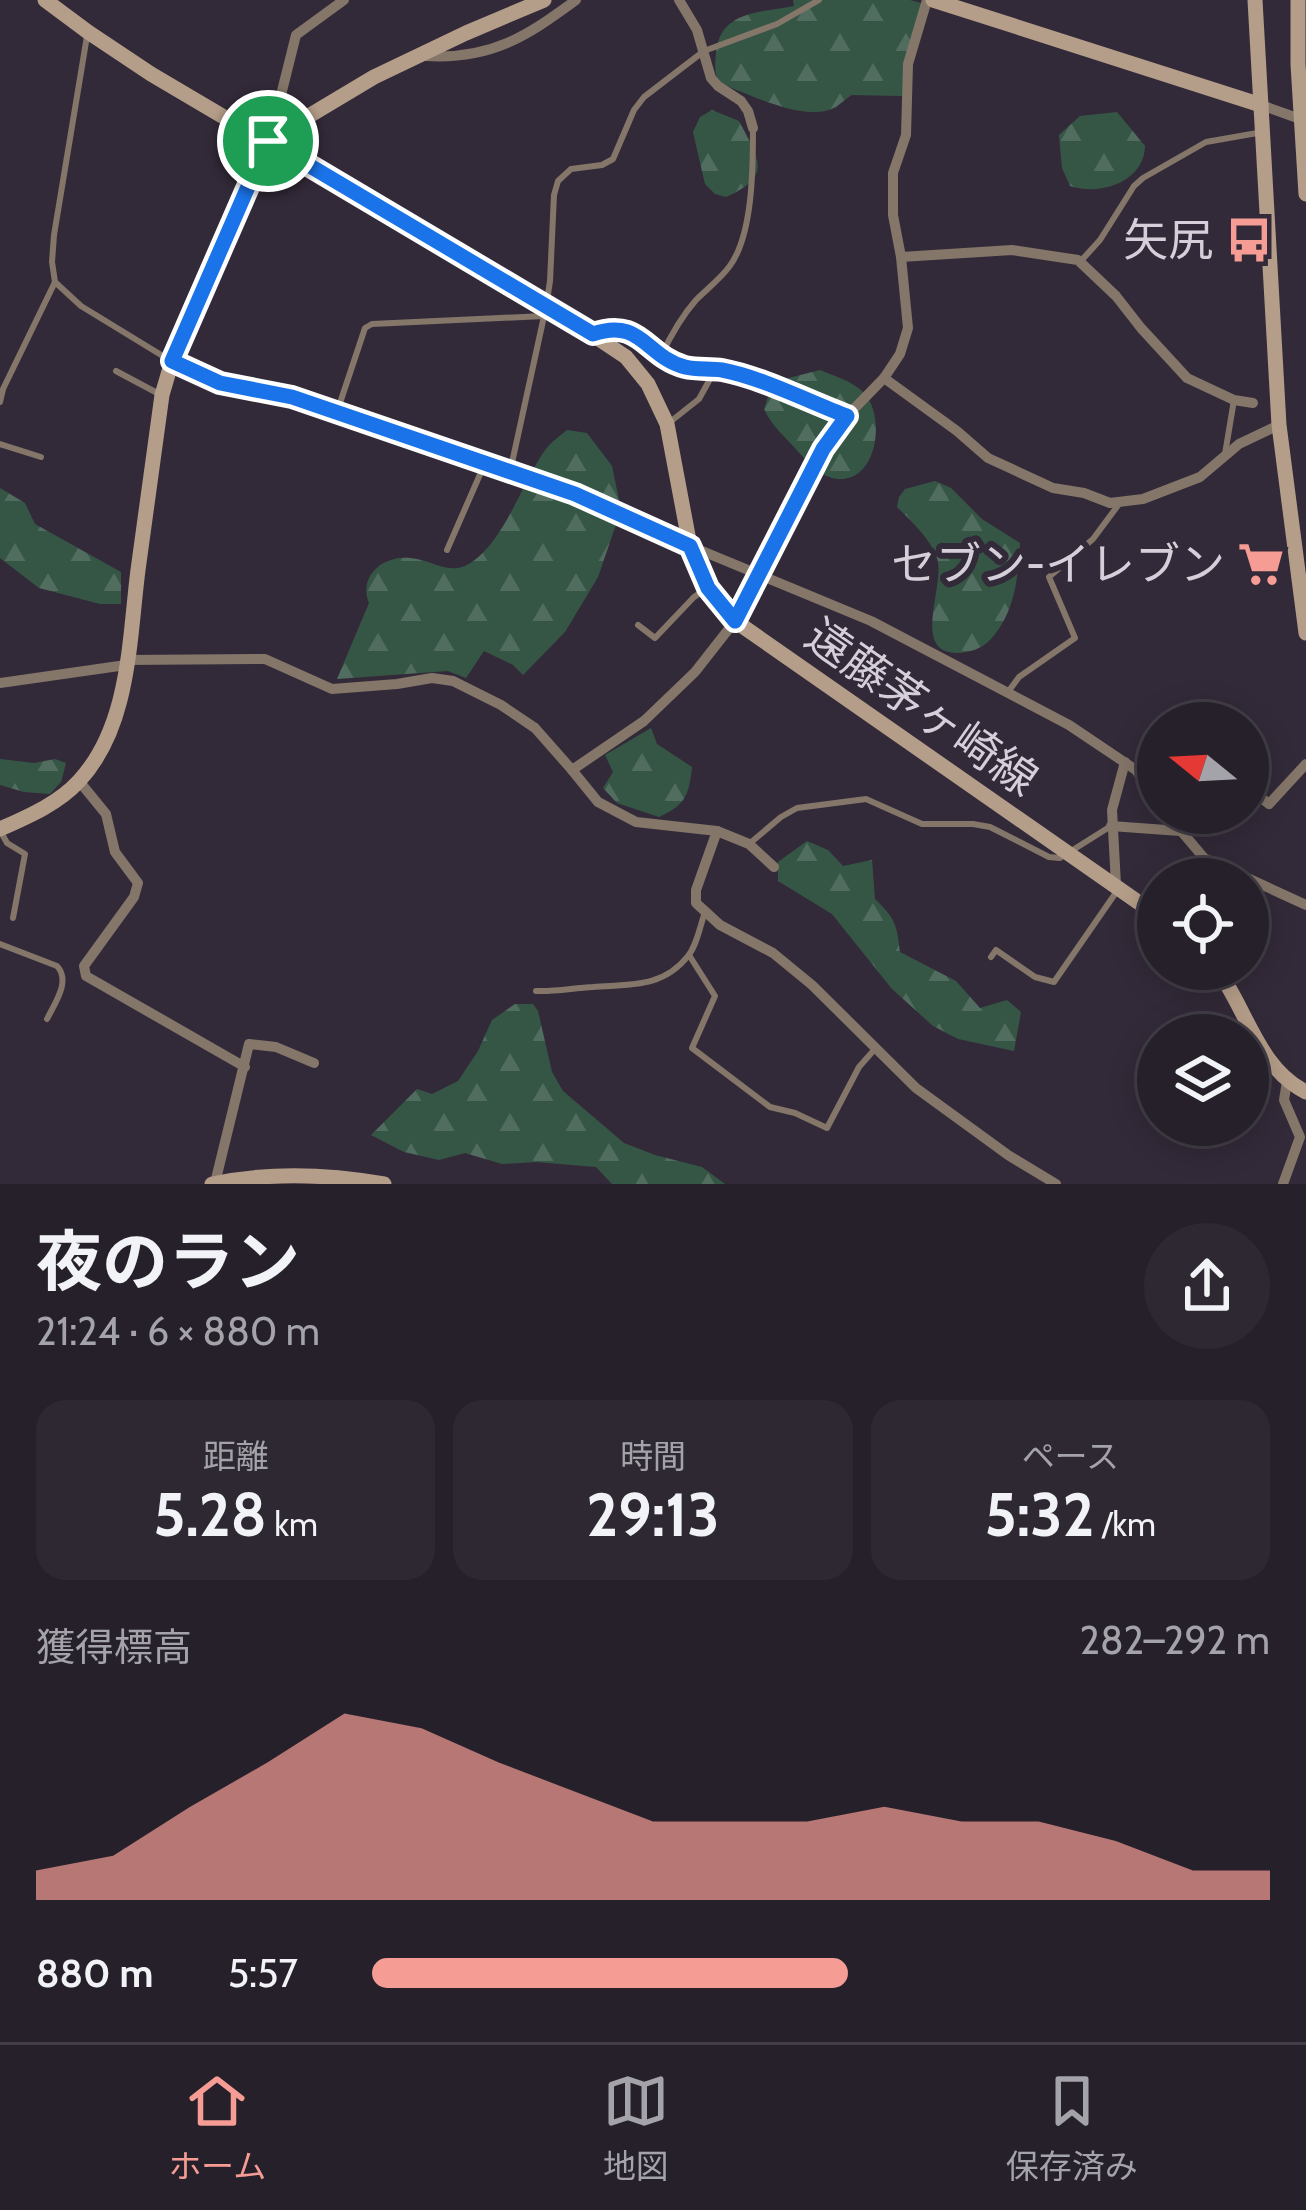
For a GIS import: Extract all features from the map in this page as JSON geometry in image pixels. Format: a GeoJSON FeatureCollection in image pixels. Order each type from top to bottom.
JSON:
{"type":"FeatureCollection","features":[{"type":"Feature","properties":{"kind":"street","name":"遠藤茅ヶ崎線"},"geometry":{"type":"LineString","coordinates":[[45,0],[151,74],[269,140],[545,312],[593,334],[626,357],[648,384],[667,424],[690,546],[708,588],[735,621],[1137,900]]}},
{"type":"Feature","properties":{"kind":"street"},"geometry":{"type":"LineString","coordinates":[[0,831],[79,782],[107,737],[126,663],[162,395],[172,361],[269,140],[296,35],[344,0]]}},
{"type":"Feature","properties":{"kind":"street"},"geometry":{"type":"LineString","coordinates":[[269,140],[374,77],[544,0]]}},
{"type":"Feature","properties":{"kind":"street"},"geometry":{"type":"LineString","coordinates":[[420,55],[469,56],[490,51],[576,0]]}},
{"type":"Feature","properties":{"kind":"street"},"geometry":{"type":"LineString","coordinates":[[679,0],[697,30],[711,78],[741,101],[753,128]]}},
{"type":"Feature","properties":{"kind":"street"},"geometry":{"type":"LineString","coordinates":[[572,770],[644,721],[695,672],[735,621],[823,449],[900,354],[908,328],[892,215],[893,172],[905,135],[908,64],[930,0],[1304,121]]}},
{"type":"Feature","properties":{"kind":"street"},"geometry":{"type":"LineString","coordinates":[[1255,0],[1279,425],[1306,633]]}},
{"type":"Feature","properties":{"kind":"street"},"geometry":{"type":"LineString","coordinates":[[1301,1],[1306,194]]}},
{"type":"Feature","properties":{"kind":"street"},"geometry":{"type":"LineString","coordinates":[[901,257],[1012,250],[1080,262],[1187,378],[1234,400],[1253,403]]}},
{"type":"Feature","properties":{"kind":"street"},"geometry":{"type":"LineString","coordinates":[[593,334],[610,328],[626,331],[688,368],[749,379],[847,416]]}},
{"type":"Feature","properties":{"kind":"street"},"geometry":{"type":"LineString","coordinates":[[172,361],[220,383],[292,397],[575,494],[871,621],[1069,725],[1137,771]]}},
{"type":"Feature","properties":{"kind":"street"},"geometry":{"type":"LineString","coordinates":[[884,378],[988,458],[1053,488],[1120,503],[1200,477],[1225,454],[1279,425]]}},
{"type":"Feature","properties":{"kind":"street"},"geometry":{"type":"LineString","coordinates":[[0,682],[126,663],[265,659],[332,689],[431,678],[453,681],[535,728],[598,802],[636,822],[717,832],[749,844],[774,867]]}},
{"type":"Feature","properties":{"kind":"street"},"geometry":{"type":"LineString","coordinates":[[1118,886],[1111,826],[1125,762]]}},
{"type":"Feature","properties":{"kind":"street"},"geometry":{"type":"LineString","coordinates":[[1269,804],[1306,764]]}},
{"type":"Feature","properties":{"kind":"street"},"geometry":{"type":"LineString","coordinates":[[79,782],[106,814],[115,852],[137,883],[134,896],[83,966],[86,976],[244,1066]]}},
{"type":"Feature","properties":{"kind":"street"},"geometry":{"type":"LineString","coordinates":[[1111,826],[1137,823]]}},
{"type":"Feature","properties":{"kind":"street"},"geometry":{"type":"LineString","coordinates":[[717,832],[696,890],[696,903],[720,925],[772,952],[812,985],[916,1088],[1056,1184]]}},
{"type":"Feature","properties":{"kind":"street"},"geometry":{"type":"LineString","coordinates":[[1186,834],[1204,858],[1306,905]]}},
{"type":"Feature","properties":{"kind":"street"},"geometry":{"type":"LineString","coordinates":[[1232,990],[1276,1072],[1306,1092]]}},
{"type":"Feature","properties":{"kind":"street"},"geometry":{"type":"LineString","coordinates":[[314,1063],[276,1047],[249,1044],[213,1184],[283,1175],[384,1184]]}},
{"type":"Feature","properties":{"kind":"street"},"geometry":{"type":"LineString","coordinates":[[1287,1081],[1284,1100],[1306,1152]]}},
{"type":"Feature","properties":{"kind":"street"},"geometry":{"type":"LineString","coordinates":[[1283,1184],[1300,1137]]}},
{"type":"Feature","properties":{"kind":"lane"},"geometry":{"type":"LineString","coordinates":[[510,472],[545,312],[558,181],[571,169],[613,159],[644,97],[704,51],[776,24],[820,0]]}},
{"type":"Feature","properties":{"kind":"lane"},"geometry":{"type":"LineString","coordinates":[[88,32],[54,236],[56,282],[80,306],[172,361]]}},
{"type":"Feature","properties":{"kind":"lane"},"geometry":{"type":"LineString","coordinates":[[661,356],[692,304],[737,254],[750,203],[753,128]]}},
{"type":"Feature","properties":{"kind":"lane"},"geometry":{"type":"LineString","coordinates":[[1080,262],[1143,178],[1207,142],[1263,132]]}},
{"type":"Feature","properties":{"kind":"lane"},"geometry":{"type":"LineString","coordinates":[[0,402],[56,282]]}},
{"type":"Feature","properties":{"kind":"lane"},"geometry":{"type":"LineString","coordinates":[[337,412],[365,328],[372,324],[545,312]]}},
{"type":"Feature","properties":{"kind":"lane"},"geometry":{"type":"LineString","coordinates":[[667,424],[698,399],[715,370]]}},
{"type":"Feature","properties":{"kind":"lane"},"geometry":{"type":"LineString","coordinates":[[116,371],[162,395]]}},
{"type":"Feature","properties":{"kind":"lane"},"geometry":{"type":"LineString","coordinates":[[1225,454],[1234,400]]}},
{"type":"Feature","properties":{"kind":"lane"},"geometry":{"type":"LineString","coordinates":[[0,444],[41,457]]}},
{"type":"Feature","properties":{"kind":"lane"},"geometry":{"type":"LineString","coordinates":[[447,550],[485,464]]}},
{"type":"Feature","properties":{"kind":"lane"},"geometry":{"type":"LineString","coordinates":[[1008,692],[1019,676],[1075,638],[1049,577],[1093,539],[1120,503]]}},
{"type":"Feature","properties":{"kind":"lane"},"geometry":{"type":"LineString","coordinates":[[638,626],[655,638],[708,588]]}},
{"type":"Feature","properties":{"kind":"lane"},"geometry":{"type":"LineString","coordinates":[[749,844],[797,808],[866,800],[922,824],[990,827],[1049,857],[1060,858],[1111,826]]}},
{"type":"Feature","properties":{"kind":"lane"},"geometry":{"type":"LineString","coordinates":[[0,831],[26,854],[13,918]]}},
{"type":"Feature","properties":{"kind":"lane"},"geometry":{"type":"LineString","coordinates":[[991,957],[996,950],[1035,977],[1054,982],[1118,886]]}},
{"type":"Feature","properties":{"kind":"lane"},"geometry":{"type":"LineString","coordinates":[[536,991],[626,988],[661,978],[689,956],[705,912]]}},
{"type":"Feature","properties":{"kind":"lane"},"geometry":{"type":"LineString","coordinates":[[0,944],[57,966],[63,973],[64,982],[47,1019]]}},
{"type":"Feature","properties":{"kind":"lane"},"geometry":{"type":"LineString","coordinates":[[689,956],[715,996],[692,1048],[770,1107],[827,1128],[859,1067],[874,1049]]}},
{"type":"Feature","properties":{"kind":"green space"},"geometry":{"type":"Polygon","coordinates":[[[793,0],[921,3],[904,96],[852,95],[836,107],[809,112],[778,106],[719,83],[716,53],[725,28],[744,16],[794,6],[793,0]]]}},
{"type":"Feature","properties":{"kind":"green space"},"geometry":{"type":"Polygon","coordinates":[[[712,110],[739,121],[758,165],[751,181],[726,197],[705,184],[693,132],[700,117],[712,110]]]}},
{"type":"Feature","properties":{"kind":"green space"},"geometry":{"type":"Polygon","coordinates":[[[1117,112],[1145,146],[1137,169],[1107,187],[1070,186],[1062,168],[1059,135],[1080,116],[1117,112]]]}},
{"type":"Feature","properties":{"kind":"green space"},"geometry":{"type":"Polygon","coordinates":[[[820,370],[862,391],[874,415],[870,459],[852,477],[831,478],[819,471],[764,409],[773,382],[820,370]]]}},
{"type":"Feature","properties":{"kind":"green space"},"geometry":{"type":"Polygon","coordinates":[[[567,430],[587,433],[612,466],[621,510],[598,577],[565,632],[523,675],[484,651],[466,678],[448,671],[337,679],[369,603],[367,584],[375,569],[400,558],[458,568],[478,557],[501,529],[546,449],[567,430]]]}},
{"type":"Feature","properties":{"kind":"green space"},"geometry":{"type":"Polygon","coordinates":[[[935,481],[951,488],[982,519],[1020,543],[1016,582],[1005,618],[988,642],[966,652],[943,650],[935,642],[937,558],[897,507],[905,489],[935,481]]]}},
{"type":"Feature","properties":{"kind":"green space"},"geometry":{"type":"Polygon","coordinates":[[[0,488],[25,503],[35,524],[121,572],[121,604],[100,604],[39,588],[0,558],[0,488]]]}},
{"type":"Feature","properties":{"kind":"green space"},"geometry":{"type":"Polygon","coordinates":[[[651,728],[657,744],[692,767],[684,798],[659,817],[617,803],[603,788],[613,772],[605,755],[651,728]]]}},
{"type":"Feature","properties":{"kind":"green space"},"geometry":{"type":"Polygon","coordinates":[[[0,759],[66,763],[61,782],[50,794],[0,785],[0,759]]]}},
{"type":"Feature","properties":{"kind":"green space"},"geometry":{"type":"Polygon","coordinates":[[[807,841],[828,850],[843,866],[872,860],[875,899],[894,923],[900,952],[956,981],[980,1008],[1007,1000],[1021,1012],[1014,1051],[958,1039],[933,1026],[892,989],[832,914],[778,881],[778,862],[807,841]]]}},
{"type":"Feature","properties":{"kind":"green space"},"geometry":{"type":"Polygon","coordinates":[[[515,1004],[533,1004],[538,1011],[552,1072],[563,1091],[624,1143],[702,1167],[725,1184],[612,1184],[596,1167],[502,1164],[465,1153],[439,1160],[404,1152],[371,1135],[417,1089],[432,1094],[458,1081],[492,1020],[515,1004]]]}},
{"type":"Feature","properties":{"kind":"place","name":"矢尻"},"geometry":{"type":"Point","coordinates":[1249,240]}},
{"type":"Feature","properties":{"kind":"place","name":"セブン-イレブン"},"geometry":{"type":"Point","coordinates":[1261,564]}},
{"type":"Feature","properties":{"kind":"route"},"geometry":{"type":"LineString","coordinates":[[268,141],[593,334],[610,328],[626,331],[644,339],[670,362],[724,370],[847,416],[823,449],[735,621],[699,573],[690,546],[575,494],[292,397],[220,383],[172,361],[268,141]]}}]}
